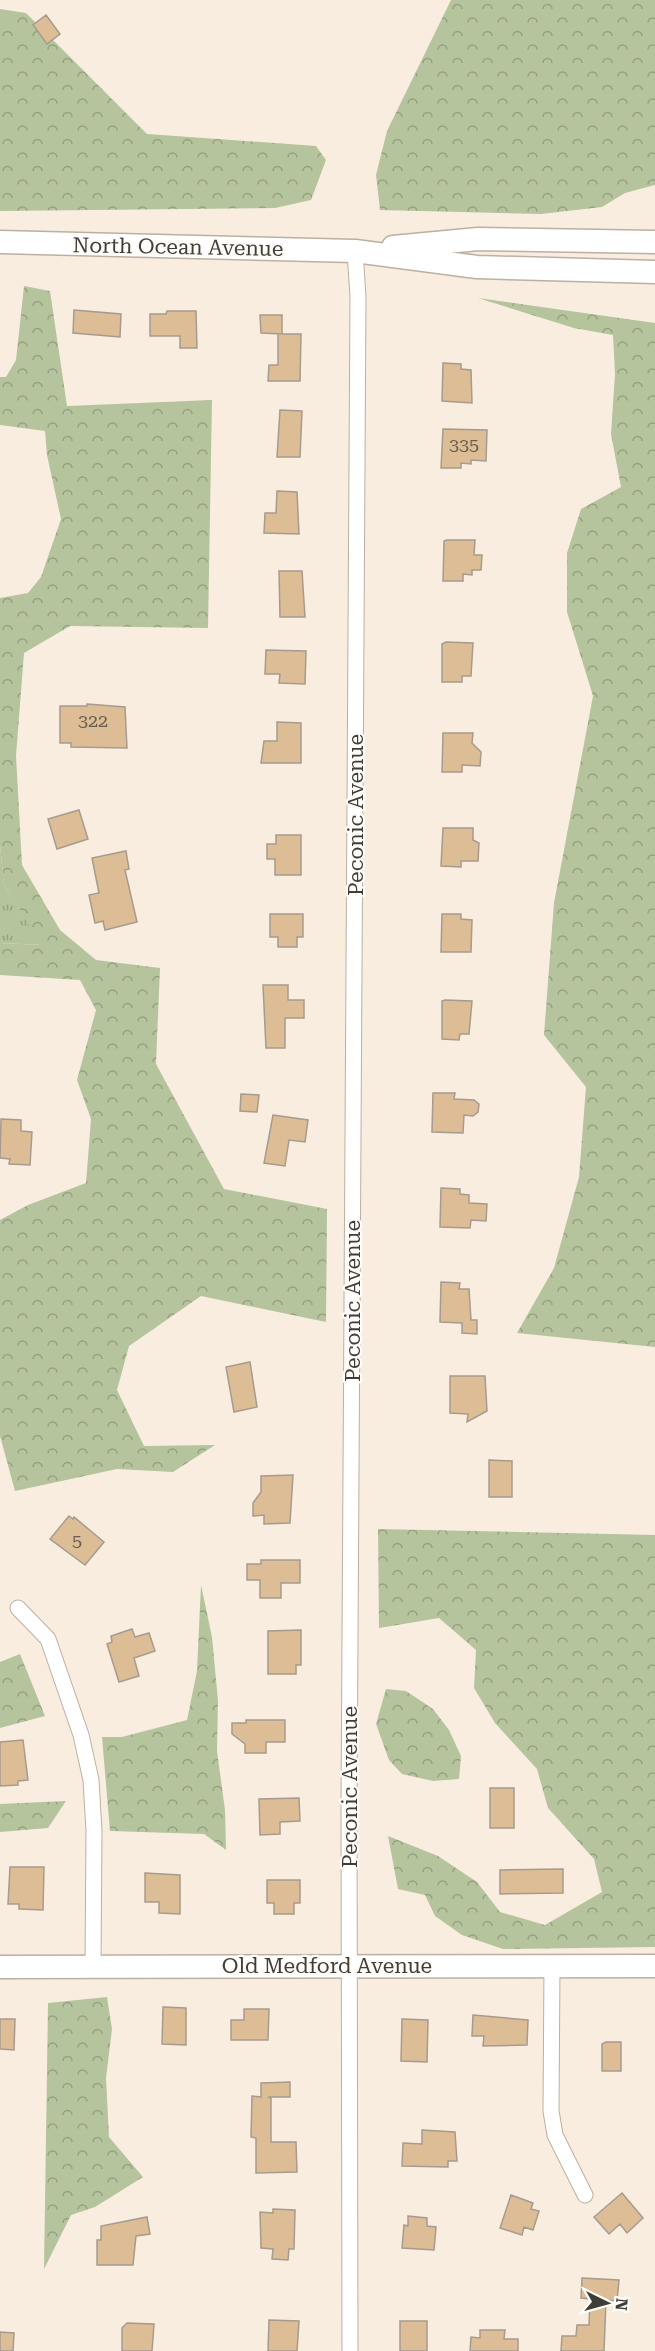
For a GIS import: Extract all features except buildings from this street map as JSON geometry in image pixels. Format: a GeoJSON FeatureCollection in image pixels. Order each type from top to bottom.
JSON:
{"type":"FeatureCollection","features":[{"type":"Feature","properties":{"kind":"main road","name":"North Ocean Avenue"},"geometry":{"type":"LineString","coordinates":[[355,251],[478,239],[655,242]]}},
{"type":"Feature","properties":{"kind":"main road","name":"North Ocean Avenue"},"geometry":{"type":"LineString","coordinates":[[0,242],[355,251],[477,267],[655,272]]}},
{"type":"Feature","properties":{"kind":"main road","name":"Old Medford Avenue"},"geometry":{"type":"LineString","coordinates":[[0,1967],[655,1966]]}},
{"type":"Feature","properties":{"kind":"street","name":"Peconic Avenue"},"geometry":{"type":"LineString","coordinates":[[351,2351],[350,1965],[358,308],[355,251]]}},
{"type":"Feature","properties":{"kind":"street"},"geometry":{"type":"LineString","coordinates":[[18,1608],[48,1640],[81,1735],[91,1780],[94,1831],[93,1967]]}},
{"type":"Feature","properties":{"kind":"street"},"geometry":{"type":"LineString","coordinates":[[552,1965],[551,2111],[555,2135],[585,2195]]}},
{"type":"Feature","properties":{"kind":"green space"},"geometry":{"type":"Polygon","coordinates":[[[451,0],[655,0],[655,185],[625,193],[602,207],[541,214],[380,210],[376,175],[387,131],[451,0]]]}},
{"type":"Feature","properties":{"kind":"green space"},"geometry":{"type":"Polygon","coordinates":[[[0,9],[26,13],[147,134],[316,146],[326,160],[311,200],[275,208],[0,211],[0,9]]]}},
{"type":"Feature","properties":{"kind":"green space"},"geometry":{"type":"Polygon","coordinates":[[[24,286],[50,291],[67,406],[212,400],[208,628],[70,626],[24,653],[16,756],[22,865],[60,930],[96,960],[160,968],[156,1064],[224,1189],[327,1209],[326,1322],[201,1296],[129,1346],[117,1390],[144,1446],[215,1445],[173,1472],[117,1469],[15,1491],[0,1436],[0,1220],[28,1205],[86,1183],[91,1119],[77,1080],[96,1010],[80,980],[0,975],[0,943],[41,945],[4,884],[0,846],[0,598],[28,593],[41,577],[61,519],[47,455],[45,431],[0,425],[0,377],[6,377],[16,360],[24,286]]]}},
{"type":"Feature","properties":{"kind":"green space"},"geometry":{"type":"Polygon","coordinates":[[[478,298],[655,323],[655,1347],[517,1333],[554,1268],[579,1177],[586,1087],[544,1035],[554,903],[593,696],[567,612],[567,553],[581,509],[621,487],[611,434],[615,374],[613,335],[574,328],[478,298]]]}},
{"type":"Feature","properties":{"kind":"green space"},"geometry":{"type":"Polygon","coordinates":[[[0,846],[4,884],[42,945],[0,943],[0,846]]]}},
{"type":"Feature","properties":{"kind":"green space"},"geometry":{"type":"Polygon","coordinates":[[[378,1529],[655,1535],[655,1947],[503,1949],[462,1935],[435,1916],[425,1895],[398,1889],[388,1836],[438,1856],[477,1882],[500,1912],[545,1925],[602,1892],[594,1859],[548,1808],[537,1769],[495,1723],[474,1688],[476,1650],[439,1618],[379,1628],[378,1529]]]}},
{"type":"Feature","properties":{"kind":"green space"},"geometry":{"type":"Polygon","coordinates":[[[201,1585],[212,1637],[218,1701],[217,1751],[225,1810],[226,1850],[204,1834],[110,1831],[102,1737],[122,1737],[187,1720],[197,1671],[201,1585]]]}},
{"type":"Feature","properties":{"kind":"green space"},"geometry":{"type":"Polygon","coordinates":[[[20,1654],[45,1716],[0,1728],[0,1662],[20,1654]]]}},
{"type":"Feature","properties":{"kind":"green space"},"geometry":{"type":"Polygon","coordinates":[[[386,1689],[406,1691],[433,1709],[449,1730],[461,1756],[459,1779],[433,1781],[402,1774],[389,1760],[376,1724],[386,1689]]]}},
{"type":"Feature","properties":{"kind":"green space"},"geometry":{"type":"Polygon","coordinates":[[[66,1801],[48,1828],[0,1832],[0,1804],[66,1801]]]}},
{"type":"Feature","properties":{"kind":"green space"},"geometry":{"type":"Polygon","coordinates":[[[107,1997],[112,2029],[106,2078],[109,2137],[143,2177],[95,2207],[71,2215],[44,2269],[48,2003],[107,1997]]]}}]}
